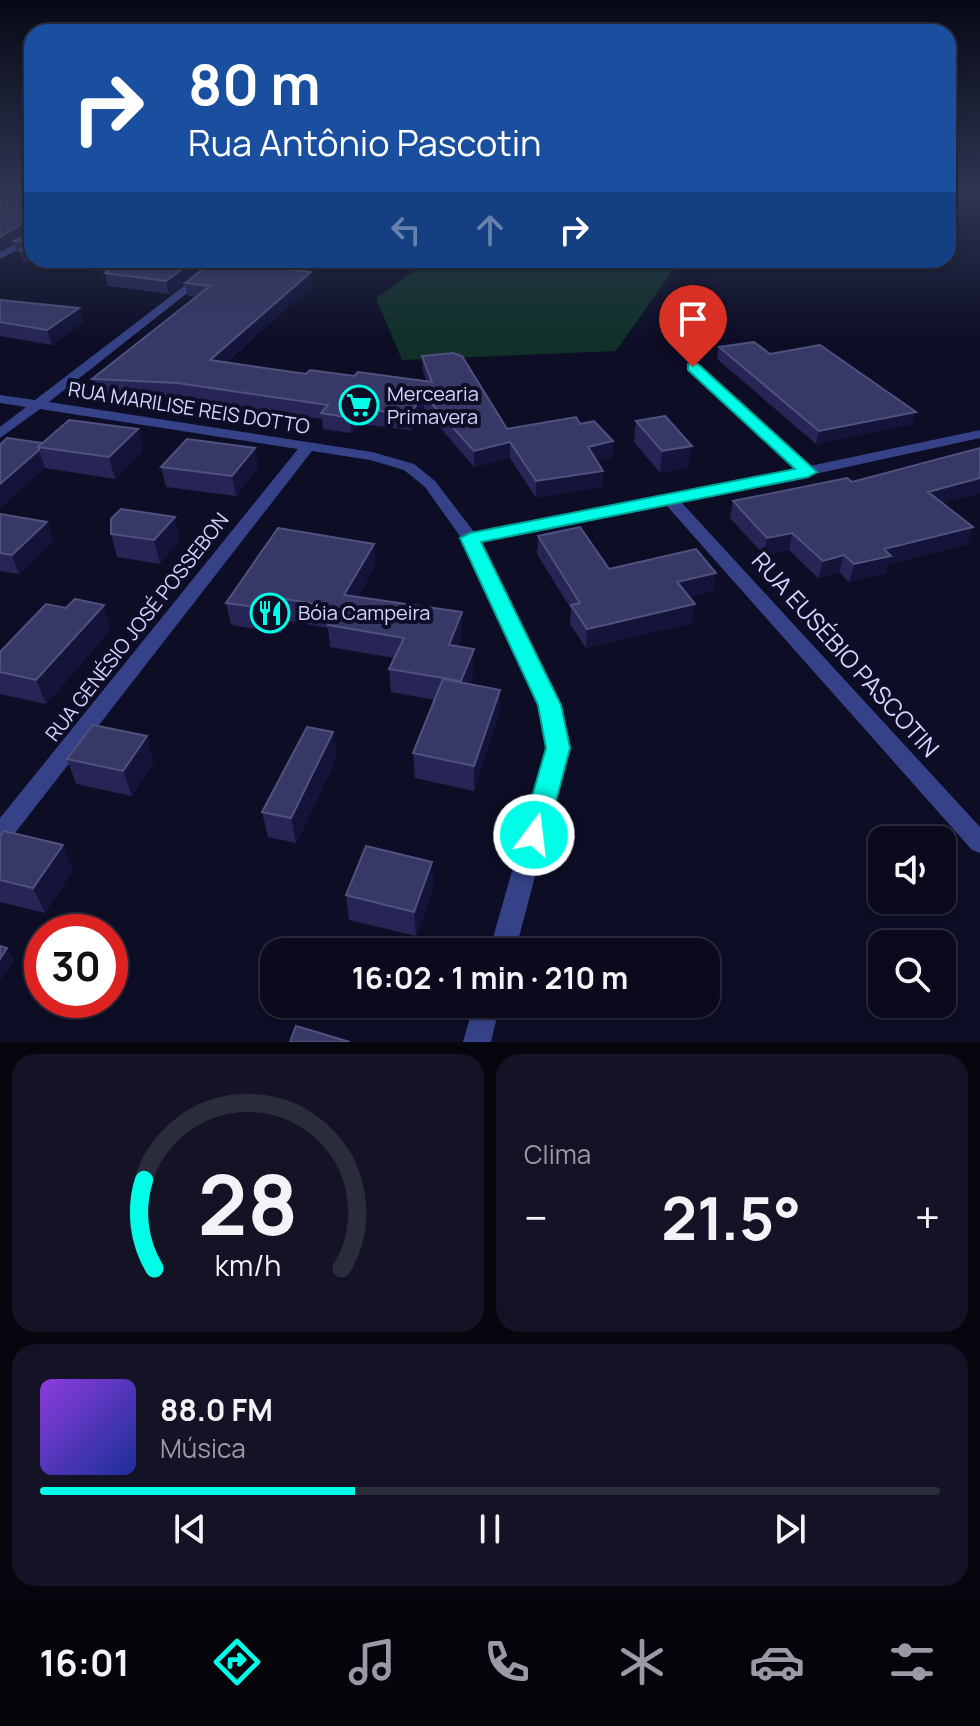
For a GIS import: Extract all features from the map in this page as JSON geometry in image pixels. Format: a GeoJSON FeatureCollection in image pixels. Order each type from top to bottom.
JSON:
{"type":"FeatureCollection","features":[{"type":"Feature","properties":{"kind":"street"},"geometry":{"type":"LineString","coordinates":[[0,256],[24,242]]}},
{"type":"Feature","properties":{"kind":"street"},"geometry":{"type":"LineString","coordinates":[[0,434],[214,268]]}},
{"type":"Feature","properties":{"kind":"street"},"geometry":{"type":"LineString","coordinates":[[693,367],[808,472]]}},
{"type":"Feature","properties":{"kind":"street","name":"RUA MARILISE REIS DOTTO"},"geometry":{"type":"LineString","coordinates":[[0,399],[372,456],[409,467],[430,484],[470,538],[549,705],[558,748],[506,938]]}},
{"type":"Feature","properties":{"kind":"street"},"geometry":{"type":"LineString","coordinates":[[470,538],[671,501],[980,434]]}},
{"type":"Feature","properties":{"kind":"street"},"geometry":{"type":"LineString","coordinates":[[958,440],[980,456]]}},
{"type":"Feature","properties":{"kind":"street","name":"RUA GENÉSIO JOSÉ POSSEBON"},"geometry":{"type":"LineString","coordinates":[[0,835],[308,446]]}},
{"type":"Feature","properties":{"kind":"street","name":"RUA EUSÉBIO PASCOTIN"},"geometry":{"type":"LineString","coordinates":[[671,501],[980,843]]}},
{"type":"Feature","properties":{"kind":"street"},"geometry":{"type":"LineString","coordinates":[[477,1042],[483,1018]]}},
{"type":"Feature","properties":{"kind":"green space"},"geometry":{"type":"Polygon","coordinates":[[[418,268],[674,268],[616,351],[402,360],[376,298],[418,268]]]}},
{"type":"Feature","properties":{"kind":"building"},"geometry":{"type":"Polygon","coordinates":[[[112,268],[183,268],[166,281],[105,273],[112,268]]]}},
{"type":"Feature","properties":{"kind":"building"},"geometry":{"type":"Polygon","coordinates":[[[205,268],[274,268],[311,272],[210,360],[306,374],[310,370],[354,376],[358,372],[432,382],[422,356],[453,353],[462,356],[507,429],[576,417],[580,424],[594,421],[613,441],[588,447],[603,471],[536,481],[510,442],[474,451],[423,394],[410,415],[358,408],[350,418],[321,413],[328,405],[177,383],[92,379],[210,286],[185,283],[205,268]]]}},
{"type":"Feature","properties":{"kind":"building"},"geometry":{"type":"Polygon","coordinates":[[[0,300],[79,308],[47,330],[0,322],[0,300]]]}},
{"type":"Feature","properties":{"kind":"building"},"geometry":{"type":"Polygon","coordinates":[[[754,342],[770,354],[820,345],[916,412],[819,431],[719,347],[754,342]]]}},
{"type":"Feature","properties":{"kind":"building"},"geometry":{"type":"Polygon","coordinates":[[[665,416],[692,446],[662,451],[636,421],[665,416]]]}},
{"type":"Feature","properties":{"kind":"building"},"geometry":{"type":"Polygon","coordinates":[[[69,420],[138,429],[109,457],[38,447],[69,420]]]}},
{"type":"Feature","properties":{"kind":"building"},"geometry":{"type":"Polygon","coordinates":[[[7,438],[42,443],[39,450],[0,484],[0,445],[7,438]]]}},
{"type":"Feature","properties":{"kind":"building"},"geometry":{"type":"Polygon","coordinates":[[[187,439],[255,448],[232,476],[161,467],[187,439]]]}},
{"type":"Feature","properties":{"kind":"building"},"geometry":{"type":"Polygon","coordinates":[[[980,448],[980,478],[928,492],[973,527],[884,549],[891,556],[854,564],[844,555],[823,561],[792,533],[767,538],[733,501],[847,478],[852,482],[980,448]]]}},
{"type":"Feature","properties":{"kind":"building"},"geometry":{"type":"Polygon","coordinates":[[[121,509],[175,517],[154,540],[111,534],[111,519],[121,509]]]}},
{"type":"Feature","properties":{"kind":"building"},"geometry":{"type":"Polygon","coordinates":[[[0,514],[47,522],[12,555],[0,553],[0,514]]]}},
{"type":"Feature","properties":{"kind":"building"},"geometry":{"type":"Polygon","coordinates":[[[580,527],[609,569],[696,549],[716,573],[677,582],[695,604],[587,629],[571,605],[580,603],[538,536],[580,527]]]}},
{"type":"Feature","properties":{"kind":"building"},"geometry":{"type":"Polygon","coordinates":[[[278,528],[374,544],[344,595],[462,612],[449,645],[474,649],[461,681],[389,669],[404,638],[328,625],[337,607],[285,599],[279,610],[226,603],[278,528]]]}},
{"type":"Feature","properties":{"kind":"building"},"geometry":{"type":"Polygon","coordinates":[[[75,599],[104,605],[36,680],[0,672],[0,652],[46,604],[66,608],[75,599]]]}},
{"type":"Feature","properties":{"kind":"building"},"geometry":{"type":"Polygon","coordinates":[[[443,679],[500,690],[474,766],[413,753],[443,679]]]}},
{"type":"Feature","properties":{"kind":"building"},"geometry":{"type":"Polygon","coordinates":[[[93,725],[147,736],[123,771],[67,759],[93,725]]]}},
{"type":"Feature","properties":{"kind":"building"},"geometry":{"type":"Polygon","coordinates":[[[307,727],[333,732],[291,818],[262,812],[307,727]]]}},
{"type":"Feature","properties":{"kind":"building"},"geometry":{"type":"Polygon","coordinates":[[[4,831],[63,845],[33,888],[0,880],[0,836],[4,831]]]}},
{"type":"Feature","properties":{"kind":"building"},"geometry":{"type":"Polygon","coordinates":[[[366,846],[432,862],[414,912],[346,895],[366,846]]]}},
{"type":"Feature","properties":{"kind":"building"},"geometry":{"type":"Polygon","coordinates":[[[0,946],[7,948],[0,959],[0,946]]]}},
{"type":"Feature","properties":{"kind":"building"},"geometry":{"type":"Polygon","coordinates":[[[296,1026],[350,1042],[290,1042],[296,1026]]]}},
{"type":"Feature","properties":{"kind":"place","name":"Mercearia Primavera"},"geometry":{"type":"Point","coordinates":[359,405]}},
{"type":"Feature","properties":{"kind":"place","name":"Bóia Campeira"},"geometry":{"type":"Point","coordinates":[270,613]}},
{"type":"Feature","properties":{"kind":"route"},"geometry":{"type":"LineString","coordinates":[[534,835],[558,748],[549,705],[470,538],[808,472],[693,367]]}}]}
